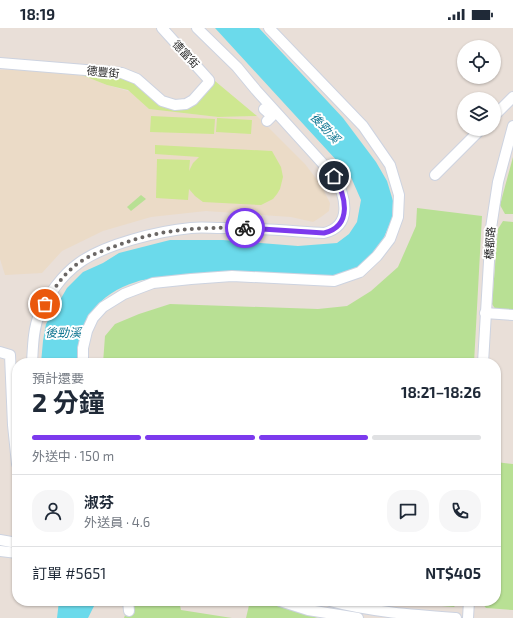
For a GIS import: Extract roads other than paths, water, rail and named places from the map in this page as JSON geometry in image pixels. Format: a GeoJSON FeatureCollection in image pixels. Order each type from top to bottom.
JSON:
{"type":"FeatureCollection","features":[{"type":"Feature","properties":{"kind":"street","name":"德富街"},"geometry":{"type":"LineString","coordinates":[[162,28],[209,80]]}},
{"type":"Feature","properties":{"kind":"street"},"geometry":{"type":"LineString","coordinates":[[33,358],[39,315],[51,294],[68,272],[79,263],[102,251],[132,240],[193,228],[243,228],[324,233],[330,232],[339,225],[344,214],[345,204],[339,184],[334,176],[237,67],[197,28]]}},
{"type":"Feature","properties":{"kind":"street"},"geometry":{"type":"LineString","coordinates":[[83,358],[83,348],[93,318],[103,307],[124,294],[153,284],[232,276],[334,281],[360,272],[378,256],[390,239],[398,217],[399,195],[390,165],[363,126],[269,28]]}},
{"type":"Feature","properties":{"kind":"street","name":"德豐街"},"geometry":{"type":"LineString","coordinates":[[0,63],[122,73],[137,79],[162,102],[175,105],[186,104],[193,100],[209,82],[209,80]]}},
{"type":"Feature","properties":{"kind":"street"},"geometry":{"type":"LineString","coordinates":[[256,90],[258,102],[272,116],[267,122]]}},
{"type":"Feature","properties":{"kind":"street"},"geometry":{"type":"LineString","coordinates":[[501,109],[513,97]]}},
{"type":"Feature","properties":{"kind":"street","name":"橋都路"},"geometry":{"type":"LineString","coordinates":[[483,358],[491,228],[498,182],[513,126]]}},
{"type":"Feature","properties":{"kind":"street"},"geometry":{"type":"LineString","coordinates":[[435,174],[474,136]]}},
{"type":"Feature","properties":{"kind":"street"},"geometry":{"type":"LineString","coordinates":[[485,313],[513,315]]}},
{"type":"Feature","properties":{"kind":"street"},"geometry":{"type":"LineString","coordinates":[[0,352],[10,355],[12,425]]}},
{"type":"Feature","properties":{"kind":"street"},"geometry":{"type":"LineString","coordinates":[[0,540],[12,542]]}},
{"type":"Feature","properties":{"kind":"street"},"geometry":{"type":"LineString","coordinates":[[0,551],[12,552]]}},
{"type":"Feature","properties":{"kind":"street"},"geometry":{"type":"LineString","coordinates":[[296,606],[308,610],[358,618]]}},
{"type":"Feature","properties":{"kind":"street"},"geometry":{"type":"LineString","coordinates":[[348,606],[456,618]]}},
{"type":"Feature","properties":{"kind":"street"},"geometry":{"type":"LineString","coordinates":[[468,618],[469,606]]}},
{"type":"Feature","properties":{"kind":"water","name":"後勁溪"},"geometry":{"type":"Polygon","coordinates":[[[215,28],[259,28],[343,118],[376,162],[387,181],[393,201],[392,219],[378,251],[355,272],[330,279],[160,277],[139,281],[123,287],[100,302],[85,323],[80,335],[77,358],[41,358],[46,324],[67,288],[83,272],[103,263],[119,253],[170,240],[223,240],[298,246],[337,243],[349,234],[357,222],[361,200],[350,175],[215,28]]]}},
{"type":"Feature","properties":{"kind":"water"},"geometry":{"type":"Polygon","coordinates":[[[58,606],[94,606],[88,618],[57,618],[58,606]]]}}]}
